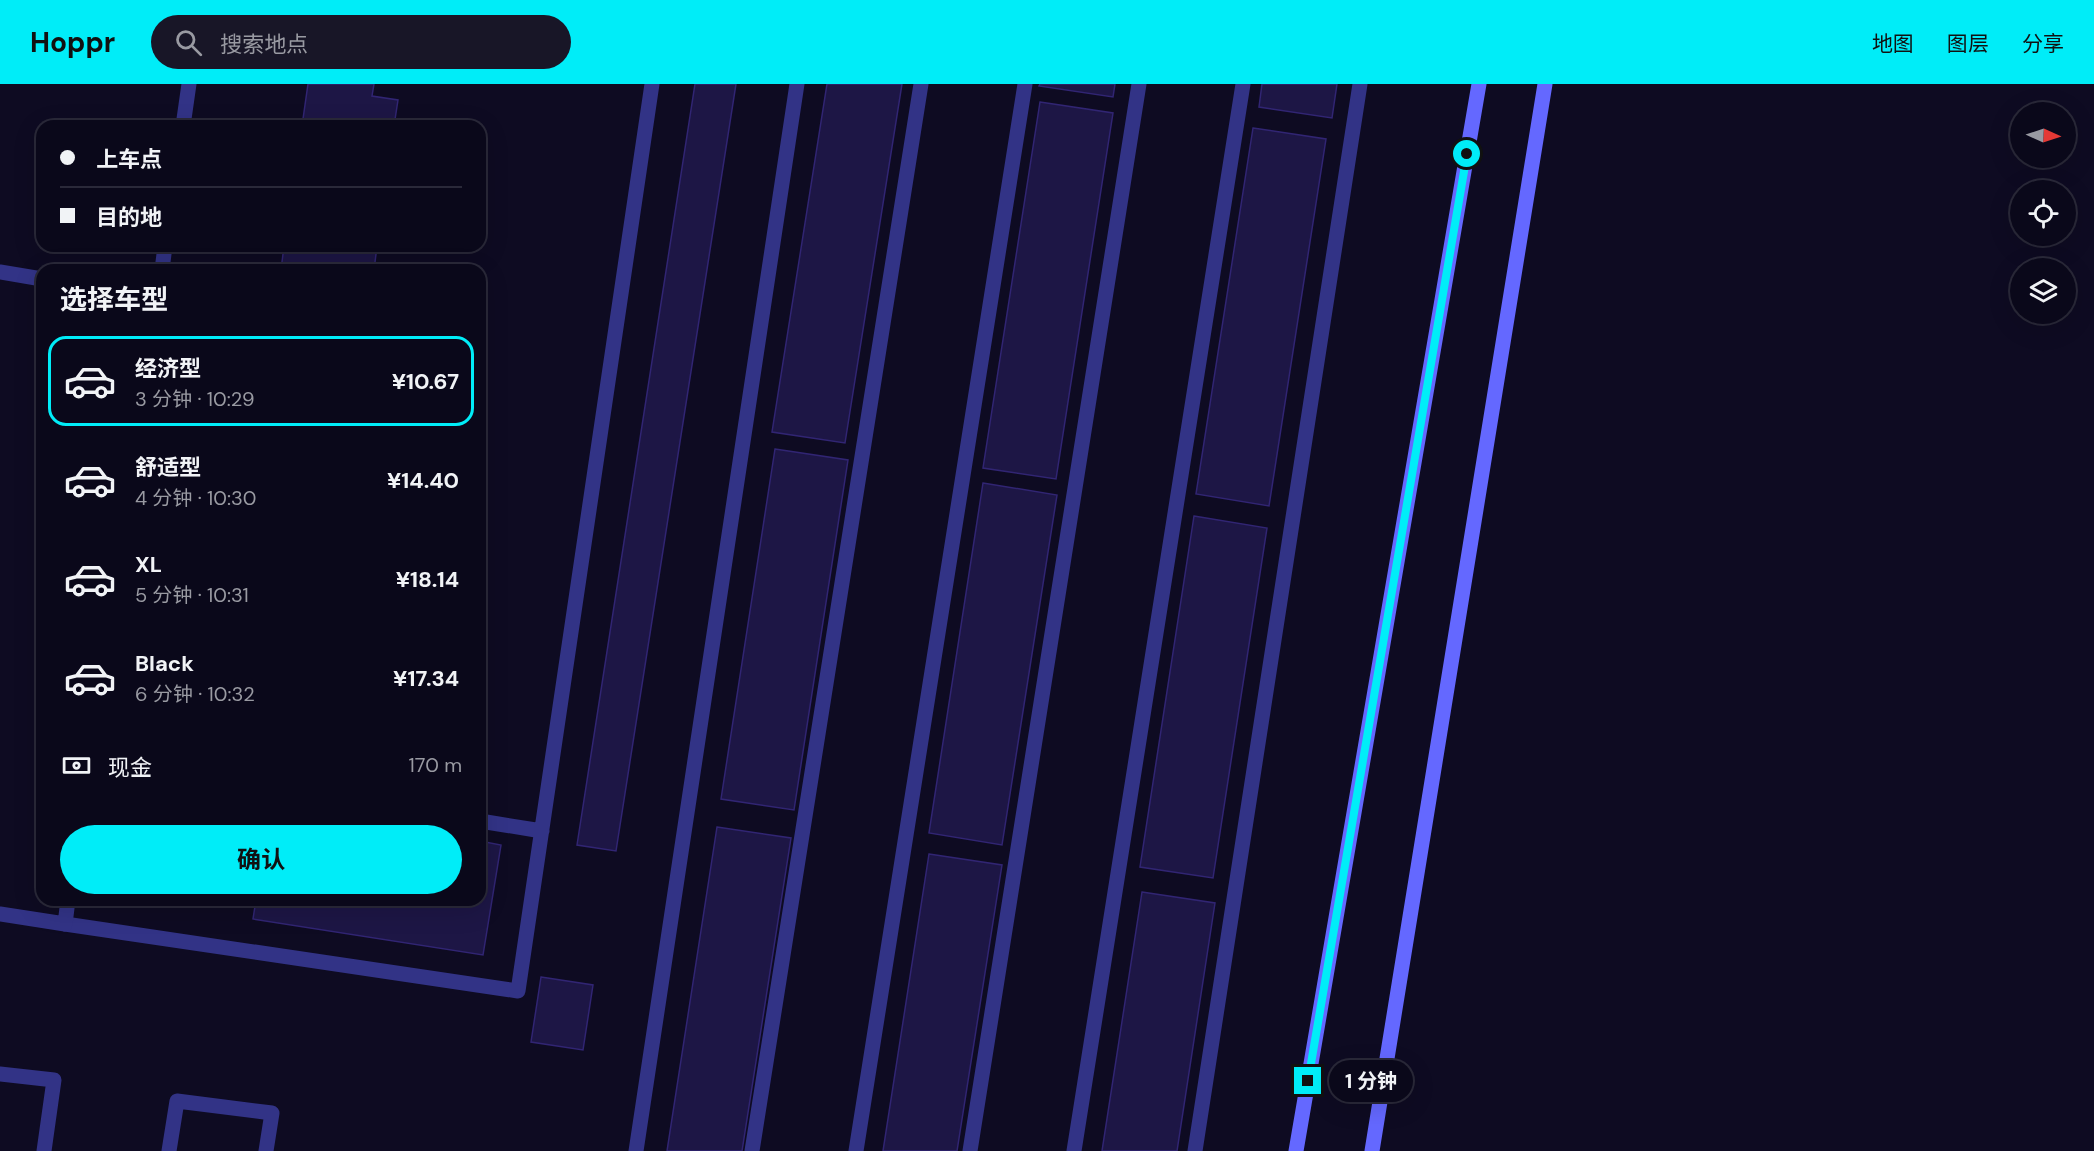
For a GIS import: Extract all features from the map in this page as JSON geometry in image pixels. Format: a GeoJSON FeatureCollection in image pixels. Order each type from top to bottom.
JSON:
{"type":"FeatureCollection","features":[{"type":"Feature","properties":{"kind":"street"},"geometry":{"type":"LineString","coordinates":[[184,120],[189,84]]}},
{"type":"Feature","properties":{"kind":"street"},"geometry":{"type":"LineString","coordinates":[[0,914],[518,991],[652,84]]}},
{"type":"Feature","properties":{"kind":"street"},"geometry":{"type":"LineString","coordinates":[[636,1151],[797,84]]}},
{"type":"Feature","properties":{"kind":"street"},"geometry":{"type":"LineString","coordinates":[[752,1151],[921,84]]}},
{"type":"Feature","properties":{"kind":"street"},"geometry":{"type":"LineString","coordinates":[[856,1151],[1025,84]]}},
{"type":"Feature","properties":{"kind":"street"},"geometry":{"type":"LineString","coordinates":[[970,1151],[1139,84]]}},
{"type":"Feature","properties":{"kind":"street"},"geometry":{"type":"LineString","coordinates":[[1074,1151],[1243,84]]}},
{"type":"Feature","properties":{"kind":"street"},"geometry":{"type":"LineString","coordinates":[[1195,1151],[1360,84]]}},
{"type":"Feature","properties":{"kind":"street"},"geometry":{"type":"LineString","coordinates":[[1296,1151],[1479,84]]}},
{"type":"Feature","properties":{"kind":"street"},"geometry":{"type":"LineString","coordinates":[[1372,1151],[1545,84]]}},
{"type":"Feature","properties":{"kind":"street"},"geometry":{"type":"LineString","coordinates":[[0,272],[36,278]]}},
{"type":"Feature","properties":{"kind":"street"},"geometry":{"type":"LineString","coordinates":[[486,823],[542,831]]}},
{"type":"Feature","properties":{"kind":"street"},"geometry":{"type":"LineString","coordinates":[[65,924],[67,906]]}},
{"type":"Feature","properties":{"kind":"street"},"geometry":{"type":"LineString","coordinates":[[0,1074],[54,1080],[44,1151]]}},
{"type":"Feature","properties":{"kind":"street"},"geometry":{"type":"LineString","coordinates":[[169,1151],[177,1101],[272,1113],[266,1151]]}},
{"type":"Feature","properties":{"kind":"building"},"geometry":{"type":"Polygon","coordinates":[[[308,84],[374,84],[372,96],[398,100],[395,120],[303,120],[308,84]]]}},
{"type":"Feature","properties":{"kind":"building"},"geometry":{"type":"Polygon","coordinates":[[[695,84],[736,84],[616,851],[577,845],[695,84]]]}},
{"type":"Feature","properties":{"kind":"building"},"geometry":{"type":"Polygon","coordinates":[[[827,84],[902,84],[845,443],[772,432],[827,84]]]}},
{"type":"Feature","properties":{"kind":"building"},"geometry":{"type":"Polygon","coordinates":[[[1040,84],[1115,84],[1113,97],[1039,86],[1040,84]]]}},
{"type":"Feature","properties":{"kind":"building"},"geometry":{"type":"Polygon","coordinates":[[[1262,84],[1337,84],[1332,118],[1259,107],[1262,84]]]}},
{"type":"Feature","properties":{"kind":"building"},"geometry":{"type":"Polygon","coordinates":[[[1040,102],[1113,113],[1056,479],[983,468],[1040,102]]]}},
{"type":"Feature","properties":{"kind":"building"},"geometry":{"type":"Polygon","coordinates":[[[1253,128],[1326,139],[1269,506],[1196,494],[1253,128]]]}},
{"type":"Feature","properties":{"kind":"building"},"geometry":{"type":"Polygon","coordinates":[[[283,252],[376,252],[375,264],[282,264],[283,252]]]}},
{"type":"Feature","properties":{"kind":"building"},"geometry":{"type":"Polygon","coordinates":[[[775,449],[848,460],[794,810],[721,799],[775,449]]]}},
{"type":"Feature","properties":{"kind":"building"},"geometry":{"type":"Polygon","coordinates":[[[983,483],[1057,495],[1002,845],[929,833],[983,483]]]}},
{"type":"Feature","properties":{"kind":"building"},"geometry":{"type":"Polygon","coordinates":[[[1194,516],[1267,528],[1213,878],[1140,867],[1194,516]]]}},
{"type":"Feature","properties":{"kind":"building"},"geometry":{"type":"Polygon","coordinates":[[[717,827],[791,838],[742,1151],[667,1151],[717,827]]]}},
{"type":"Feature","properties":{"kind":"building"},"geometry":{"type":"Polygon","coordinates":[[[486,842],[501,845],[483,955],[253,919],[255,906],[486,906],[486,842]]]}},
{"type":"Feature","properties":{"kind":"building"},"geometry":{"type":"Polygon","coordinates":[[[929,854],[1002,865],[957,1151],[883,1151],[929,854]]]}},
{"type":"Feature","properties":{"kind":"building"},"geometry":{"type":"Polygon","coordinates":[[[1142,892],[1215,903],[1177,1151],[1102,1151],[1142,892]]]}},
{"type":"Feature","properties":{"kind":"building"},"geometry":{"type":"Polygon","coordinates":[[[541,977],[593,985],[583,1050],[531,1042],[541,977]]]}},
{"type":"Feature","properties":{"kind":"route"},"geometry":{"type":"LineString","coordinates":[[1308,1081],[1467,154]]}}]}
